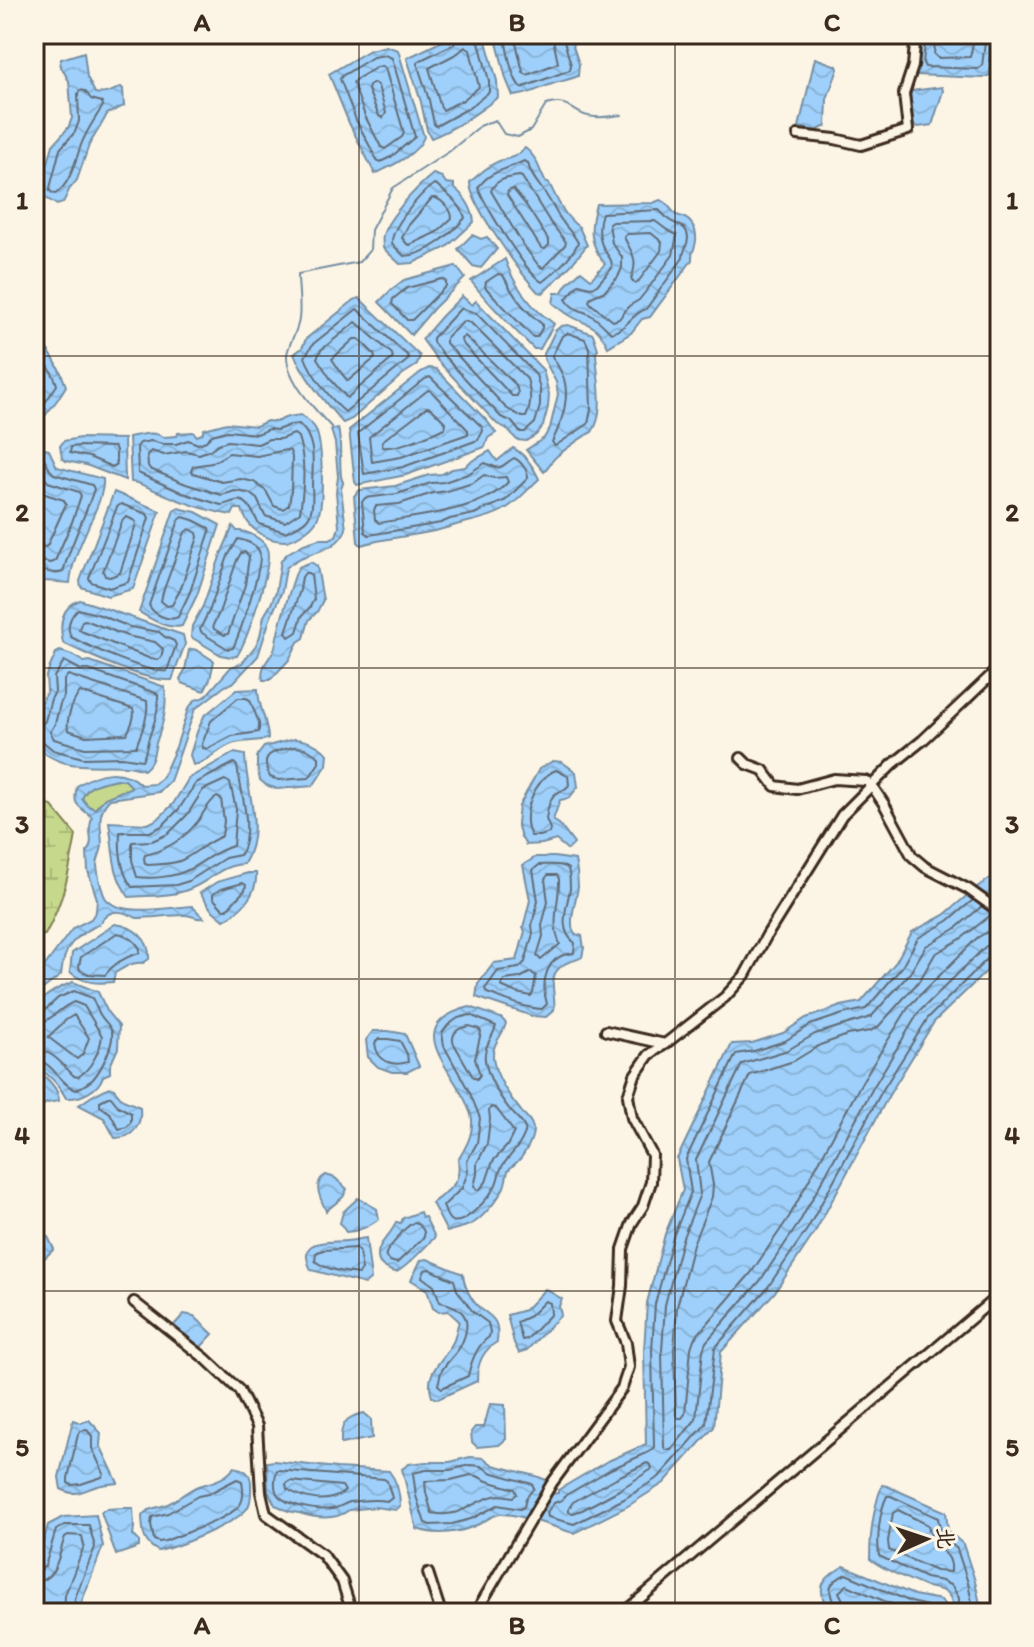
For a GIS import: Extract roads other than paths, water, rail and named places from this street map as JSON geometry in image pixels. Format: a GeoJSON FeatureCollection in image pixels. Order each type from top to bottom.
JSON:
{"type":"FeatureCollection","features":[{"type":"Feature","properties":{"kind":"street"},"geometry":{"type":"LineString","coordinates":[[798,135],[861,145],[908,130],[904,94],[913,66],[916,34]]}},
{"type":"Feature","properties":{"kind":"street"},"geometry":{"type":"LineString","coordinates":[[481,1613],[479,1607],[518,1539],[552,1483],[622,1388],[629,1367],[626,1343],[617,1321],[623,1249],[651,1182],[652,1155],[632,1118],[628,1096],[635,1075],[649,1055],[725,997],[745,975],[791,894],[842,815],[1000,667]]}},
{"type":"Feature","properties":{"kind":"street"},"geometry":{"type":"LineString","coordinates":[[741,758],[763,770],[775,786],[797,789],[834,779],[866,781],[884,804],[912,856],[1000,912]]}},
{"type":"Feature","properties":{"kind":"street"},"geometry":{"type":"LineString","coordinates":[[606,1031],[665,1044]]}},
{"type":"Feature","properties":{"kind":"street"},"geometry":{"type":"LineString","coordinates":[[623,1613],[1000,1294]]}},
{"type":"Feature","properties":{"kind":"street"},"geometry":{"type":"LineString","coordinates":[[134,1302],[206,1359],[239,1390],[257,1426],[261,1492],[266,1514],[323,1555],[342,1581],[352,1613]]}},
{"type":"Feature","properties":{"kind":"street"},"geometry":{"type":"LineString","coordinates":[[428,1573],[441,1613]]}},
{"type":"Feature","properties":{"kind":"water"},"geometry":{"type":"Polygon","coordinates":[[[457,34],[484,34],[497,81],[498,97],[466,120],[431,138],[407,58],[457,34]]]}},
{"type":"Feature","properties":{"kind":"water"},"geometry":{"type":"Polygon","coordinates":[[[495,34],[569,34],[579,64],[578,76],[513,96],[495,34]]]}},
{"type":"Feature","properties":{"kind":"water"},"geometry":{"type":"Polygon","coordinates":[[[919,34],[996,34],[989,61],[990,75],[983,78],[916,75],[919,34]]]}},
{"type":"Feature","properties":{"kind":"water"},"geometry":{"type":"Polygon","coordinates":[[[386,46],[398,50],[424,137],[410,155],[375,174],[329,74],[370,50],[386,46]]]}},
{"type":"Feature","properties":{"kind":"water"},"geometry":{"type":"Polygon","coordinates":[[[84,52],[87,77],[95,93],[121,87],[124,106],[107,114],[89,145],[77,180],[63,203],[57,205],[40,191],[53,145],[68,128],[72,118],[69,81],[60,65],[61,59],[84,52]]]}},
{"type":"Feature","properties":{"kind":"water"},"geometry":{"type":"Polygon","coordinates":[[[815,58],[838,69],[827,99],[826,126],[816,131],[799,127],[815,58]]]}},
{"type":"Feature","properties":{"kind":"water"},"geometry":{"type":"Polygon","coordinates":[[[942,87],[932,125],[914,125],[910,91],[942,87]]]}},
{"type":"Feature","properties":{"kind":"water"},"geometry":{"type":"Polygon","coordinates":[[[525,148],[535,159],[565,213],[579,227],[587,245],[543,293],[530,283],[498,238],[478,206],[470,182],[493,164],[525,148]]]}},
{"type":"Feature","properties":{"kind":"water"},"geometry":{"type":"Polygon","coordinates":[[[433,174],[442,177],[446,183],[454,184],[470,207],[474,222],[447,247],[413,263],[400,264],[383,248],[383,235],[398,211],[433,174]]]}},
{"type":"Feature","properties":{"kind":"water"},"geometry":{"type":"Polygon","coordinates":[[[660,200],[694,227],[696,240],[692,260],[650,317],[642,319],[631,333],[608,347],[595,329],[553,303],[555,293],[561,293],[581,271],[591,279],[605,264],[592,236],[596,204],[653,203],[660,200]]]}},
{"type":"Feature","properties":{"kind":"water"},"geometry":{"type":"Polygon","coordinates":[[[472,235],[481,239],[487,237],[497,249],[481,268],[473,266],[458,249],[472,235]]]}},
{"type":"Feature","properties":{"kind":"water"},"geometry":{"type":"Polygon","coordinates":[[[505,259],[523,293],[554,324],[540,349],[534,349],[471,281],[505,259]]]}},
{"type":"Feature","properties":{"kind":"water"},"geometry":{"type":"Polygon","coordinates":[[[456,266],[465,278],[411,335],[379,302],[404,280],[456,266]]]}},
{"type":"Feature","properties":{"kind":"water"},"geometry":{"type":"Polygon","coordinates":[[[462,296],[472,305],[476,301],[543,370],[549,394],[548,407],[543,426],[526,441],[517,440],[506,428],[497,424],[438,361],[422,339],[462,296]]]}},
{"type":"Feature","properties":{"kind":"water"},"geometry":{"type":"Polygon","coordinates":[[[359,298],[420,356],[417,365],[352,419],[343,423],[316,390],[294,354],[302,348],[306,339],[359,298]]]}},
{"type":"Feature","properties":{"kind":"water"},"geometry":{"type":"Polygon","coordinates":[[[568,325],[593,334],[598,349],[599,415],[592,432],[557,456],[544,472],[526,450],[544,438],[550,428],[558,394],[544,354],[555,331],[568,325]]]}},
{"type":"Feature","properties":{"kind":"water"},"geometry":{"type":"Polygon","coordinates":[[[38,339],[55,361],[66,386],[34,430],[34,341],[38,339]]]}},
{"type":"Feature","properties":{"kind":"water"},"geometry":{"type":"Polygon","coordinates":[[[429,368],[436,369],[496,433],[488,438],[485,447],[406,475],[357,485],[349,430],[429,368]]]}},
{"type":"Feature","properties":{"kind":"water"},"geometry":{"type":"Polygon","coordinates":[[[301,415],[314,426],[318,436],[322,490],[316,521],[293,539],[284,541],[263,536],[248,522],[242,509],[235,509],[232,515],[220,513],[131,482],[129,437],[151,433],[163,437],[177,436],[178,433],[193,432],[197,436],[204,429],[227,423],[256,426],[301,415]]]}},
{"type":"Feature","properties":{"kind":"water"},"geometry":{"type":"Polygon","coordinates":[[[338,428],[340,440],[346,529],[328,548],[286,568],[282,591],[258,656],[234,682],[195,709],[170,781],[159,792],[110,799],[102,810],[102,846],[97,866],[107,900],[135,910],[192,906],[204,918],[185,915],[137,918],[113,912],[71,944],[61,975],[34,996],[34,972],[43,968],[73,928],[91,919],[96,911],[97,899],[88,871],[87,852],[91,842],[92,817],[76,801],[77,786],[109,773],[126,775],[141,785],[154,784],[162,778],[188,709],[195,700],[205,697],[231,667],[242,663],[256,645],[264,616],[276,591],[281,560],[304,544],[336,536],[339,527],[338,477],[331,430],[338,428]],[[125,780],[96,784],[87,790],[82,799],[95,809],[105,798],[132,787],[125,780]]]}},
{"type":"Feature","properties":{"kind":"water"},"geometry":{"type":"Polygon","coordinates":[[[80,438],[124,439],[125,480],[62,458],[60,446],[64,441],[80,438]]]}},
{"type":"Feature","properties":{"kind":"water"},"geometry":{"type":"Polygon","coordinates":[[[513,448],[529,461],[539,479],[498,513],[430,532],[361,545],[358,542],[354,496],[360,490],[395,486],[442,474],[465,467],[490,451],[497,461],[513,448]]]}},
{"type":"Feature","properties":{"kind":"water"},"geometry":{"type":"Polygon","coordinates":[[[36,450],[49,450],[57,467],[103,479],[101,495],[77,553],[70,583],[44,581],[34,574],[34,458],[36,450]]]}},
{"type":"Feature","properties":{"kind":"water"},"geometry":{"type":"Polygon","coordinates":[[[114,492],[160,511],[133,589],[108,596],[81,587],[80,581],[114,492]]]}},
{"type":"Feature","properties":{"kind":"water"},"geometry":{"type":"Polygon","coordinates":[[[174,510],[196,512],[220,525],[197,595],[182,626],[176,627],[159,623],[139,612],[174,510]]]}},
{"type":"Feature","properties":{"kind":"water"},"geometry":{"type":"Polygon","coordinates":[[[233,526],[237,531],[259,539],[267,549],[268,558],[263,586],[247,635],[237,656],[231,657],[221,655],[191,637],[192,626],[203,606],[233,526]]]}},
{"type":"Feature","properties":{"kind":"water"},"geometry":{"type":"Polygon","coordinates":[[[311,562],[317,566],[323,600],[289,660],[270,680],[263,680],[263,668],[275,648],[297,570],[311,562]]]}},
{"type":"Feature","properties":{"kind":"water"},"geometry":{"type":"Polygon","coordinates":[[[80,600],[183,635],[185,644],[172,680],[133,672],[63,643],[63,617],[69,607],[80,600]]]}},
{"type":"Feature","properties":{"kind":"water"},"geometry":{"type":"Polygon","coordinates":[[[189,650],[214,661],[204,691],[182,683],[180,679],[189,650]]]}},
{"type":"Feature","properties":{"kind":"water"},"geometry":{"type":"Polygon","coordinates":[[[60,651],[84,662],[90,661],[165,687],[163,720],[152,760],[144,770],[127,766],[76,765],[53,759],[34,743],[39,709],[47,691],[46,676],[56,653],[60,651]]]}},
{"type":"Feature","properties":{"kind":"water"},"geometry":{"type":"Polygon","coordinates":[[[258,689],[268,739],[235,743],[193,765],[190,755],[204,716],[236,690],[258,689]]]}},
{"type":"Feature","properties":{"kind":"water"},"geometry":{"type":"Polygon","coordinates":[[[294,739],[312,743],[328,754],[327,765],[313,786],[277,789],[266,785],[260,780],[257,756],[264,747],[294,739]]]}},
{"type":"Feature","properties":{"kind":"water"},"geometry":{"type":"Polygon","coordinates":[[[234,753],[245,755],[253,810],[253,837],[244,864],[228,867],[185,891],[129,897],[116,870],[109,822],[148,824],[158,819],[173,804],[189,778],[234,753]]]}},
{"type":"Feature","properties":{"kind":"water"},"geometry":{"type":"Polygon","coordinates":[[[553,761],[562,762],[576,772],[578,787],[569,798],[560,800],[553,820],[574,844],[568,850],[556,840],[526,845],[517,823],[519,806],[539,769],[553,761]]]}},
{"type":"Feature","properties":{"kind":"water"},"geometry":{"type":"Polygon","coordinates":[[[536,857],[575,860],[578,887],[572,924],[575,934],[582,936],[584,948],[582,957],[565,964],[554,975],[554,1010],[546,1017],[532,1016],[476,997],[478,984],[494,963],[517,960],[530,900],[523,865],[536,857]]]}},
{"type":"Feature","properties":{"kind":"water"},"geometry":{"type":"Polygon","coordinates":[[[1000,872],[1000,958],[934,1022],[889,1095],[815,1232],[775,1292],[721,1352],[714,1427],[664,1483],[628,1506],[574,1533],[508,1514],[493,1516],[456,1531],[440,1533],[417,1529],[402,1469],[409,1464],[484,1458],[493,1465],[546,1480],[532,1504],[540,1507],[550,1494],[558,1493],[558,1490],[606,1462],[646,1444],[644,1350],[647,1303],[665,1234],[683,1190],[677,1159],[732,1044],[752,1043],[783,1033],[806,1018],[861,1002],[896,962],[912,932],[944,915],[1000,872]]]}},
{"type":"Feature","properties":{"kind":"water"},"geometry":{"type":"Polygon","coordinates":[[[256,873],[251,895],[242,907],[224,920],[211,909],[200,893],[217,882],[256,873]]]}},
{"type":"Feature","properties":{"kind":"water"},"geometry":{"type":"Polygon","coordinates":[[[115,924],[140,935],[147,945],[149,959],[128,965],[115,973],[113,982],[90,982],[70,972],[72,953],[115,924]]]}},
{"type":"Feature","properties":{"kind":"water"},"geometry":{"type":"Polygon","coordinates":[[[73,982],[98,992],[108,1013],[119,1026],[118,1048],[110,1073],[103,1076],[98,1085],[83,1095],[66,1098],[52,1079],[34,1065],[34,1007],[73,982]]]}},
{"type":"Feature","properties":{"kind":"water"},"geometry":{"type":"Polygon","coordinates":[[[470,1007],[501,1018],[506,1023],[494,1048],[494,1064],[508,1093],[531,1123],[533,1133],[523,1154],[508,1171],[504,1187],[491,1207],[472,1224],[447,1232],[432,1203],[456,1181],[458,1160],[470,1136],[472,1120],[466,1102],[441,1060],[434,1035],[438,1024],[450,1014],[470,1007]]]}},
{"type":"Feature","properties":{"kind":"water"},"geometry":{"type":"Polygon","coordinates":[[[373,1031],[405,1034],[419,1066],[407,1072],[392,1072],[378,1067],[368,1057],[366,1040],[373,1031]]]}},
{"type":"Feature","properties":{"kind":"water"},"geometry":{"type":"Polygon","coordinates":[[[34,1070],[51,1082],[59,1101],[47,1103],[34,1111],[34,1070]]]}},
{"type":"Feature","properties":{"kind":"water"},"geometry":{"type":"Polygon","coordinates":[[[109,1087],[123,1100],[140,1107],[138,1125],[127,1136],[115,1138],[104,1118],[79,1105],[109,1087]]]}},
{"type":"Feature","properties":{"kind":"water"},"geometry":{"type":"Polygon","coordinates":[[[326,1175],[335,1178],[347,1189],[343,1197],[326,1211],[318,1187],[321,1178],[326,1175]]]}},
{"type":"Feature","properties":{"kind":"water"},"geometry":{"type":"Polygon","coordinates":[[[358,1198],[377,1209],[379,1219],[364,1228],[346,1232],[340,1223],[343,1212],[358,1198]]]}},
{"type":"Feature","properties":{"kind":"water"},"geometry":{"type":"Polygon","coordinates":[[[420,1212],[435,1237],[399,1270],[395,1272],[384,1267],[378,1258],[382,1243],[396,1222],[401,1223],[403,1218],[420,1212]]]}},
{"type":"Feature","properties":{"kind":"water"},"geometry":{"type":"Polygon","coordinates":[[[34,1227],[48,1237],[54,1249],[34,1268],[34,1227]]]}},
{"type":"Feature","properties":{"kind":"water"},"geometry":{"type":"Polygon","coordinates":[[[366,1238],[371,1279],[365,1284],[311,1270],[307,1252],[315,1244],[366,1238]]]}},
{"type":"Feature","properties":{"kind":"water"},"geometry":{"type":"Polygon","coordinates":[[[427,1259],[463,1274],[471,1298],[497,1326],[497,1342],[485,1353],[477,1381],[438,1399],[432,1397],[430,1380],[454,1340],[459,1321],[448,1311],[439,1312],[433,1308],[427,1290],[411,1280],[421,1260],[427,1259]]]}},
{"type":"Feature","properties":{"kind":"water"},"geometry":{"type":"Polygon","coordinates":[[[545,1289],[562,1299],[559,1306],[561,1315],[527,1350],[519,1353],[507,1315],[525,1310],[545,1289]]]}},
{"type":"Feature","properties":{"kind":"water"},"geometry":{"type":"Polygon","coordinates":[[[184,1314],[194,1316],[213,1334],[199,1349],[173,1326],[184,1314]]]}},
{"type":"Feature","properties":{"kind":"water"},"geometry":{"type":"Polygon","coordinates":[[[490,1404],[505,1405],[506,1439],[499,1445],[477,1447],[472,1442],[471,1432],[475,1427],[484,1427],[490,1404]]]}},
{"type":"Feature","properties":{"kind":"water"},"geometry":{"type":"Polygon","coordinates":[[[364,1413],[371,1419],[372,1438],[341,1444],[345,1422],[364,1413]]]}},
{"type":"Feature","properties":{"kind":"water"},"geometry":{"type":"Polygon","coordinates":[[[73,1420],[81,1423],[89,1420],[101,1433],[100,1445],[118,1483],[76,1493],[61,1489],[59,1477],[73,1420]]]}},
{"type":"Feature","properties":{"kind":"water"},"geometry":{"type":"Polygon","coordinates":[[[267,1462],[389,1471],[398,1487],[400,1506],[396,1510],[375,1507],[349,1510],[325,1518],[288,1511],[275,1505],[268,1491],[267,1462]]]}},
{"type":"Feature","properties":{"kind":"water"},"geometry":{"type":"Polygon","coordinates":[[[234,1467],[246,1472],[250,1479],[250,1501],[242,1513],[206,1534],[167,1549],[158,1551],[149,1544],[143,1532],[142,1516],[145,1513],[194,1488],[222,1478],[234,1467]]]}},
{"type":"Feature","properties":{"kind":"water"},"geometry":{"type":"Polygon","coordinates":[[[882,1485],[946,1512],[948,1531],[963,1544],[982,1613],[952,1613],[950,1596],[946,1592],[903,1577],[870,1559],[876,1503],[882,1485]]]}},
{"type":"Feature","properties":{"kind":"water"},"geometry":{"type":"Polygon","coordinates":[[[133,1508],[133,1535],[139,1541],[139,1547],[116,1555],[101,1512],[133,1508]]]}},
{"type":"Feature","properties":{"kind":"water"},"geometry":{"type":"Polygon","coordinates":[[[96,1515],[103,1546],[82,1601],[81,1613],[34,1613],[34,1575],[48,1525],[63,1517],[96,1515]]]}},
{"type":"Feature","properties":{"kind":"water"},"geometry":{"type":"Polygon","coordinates":[[[844,1566],[914,1595],[941,1600],[946,1607],[945,1613],[829,1613],[822,1597],[823,1585],[844,1566]]]}},
{"type":"Feature","properties":{"kind":"waterway"},"geometry":{"type":"LineString","coordinates":[[333,429],[304,395],[288,365],[287,355],[299,319],[298,274],[359,262],[370,250],[371,230],[393,188],[450,151],[480,126],[495,120],[504,134],[518,137],[531,130],[546,105],[554,103],[565,104],[592,117],[622,115]]}}]}
